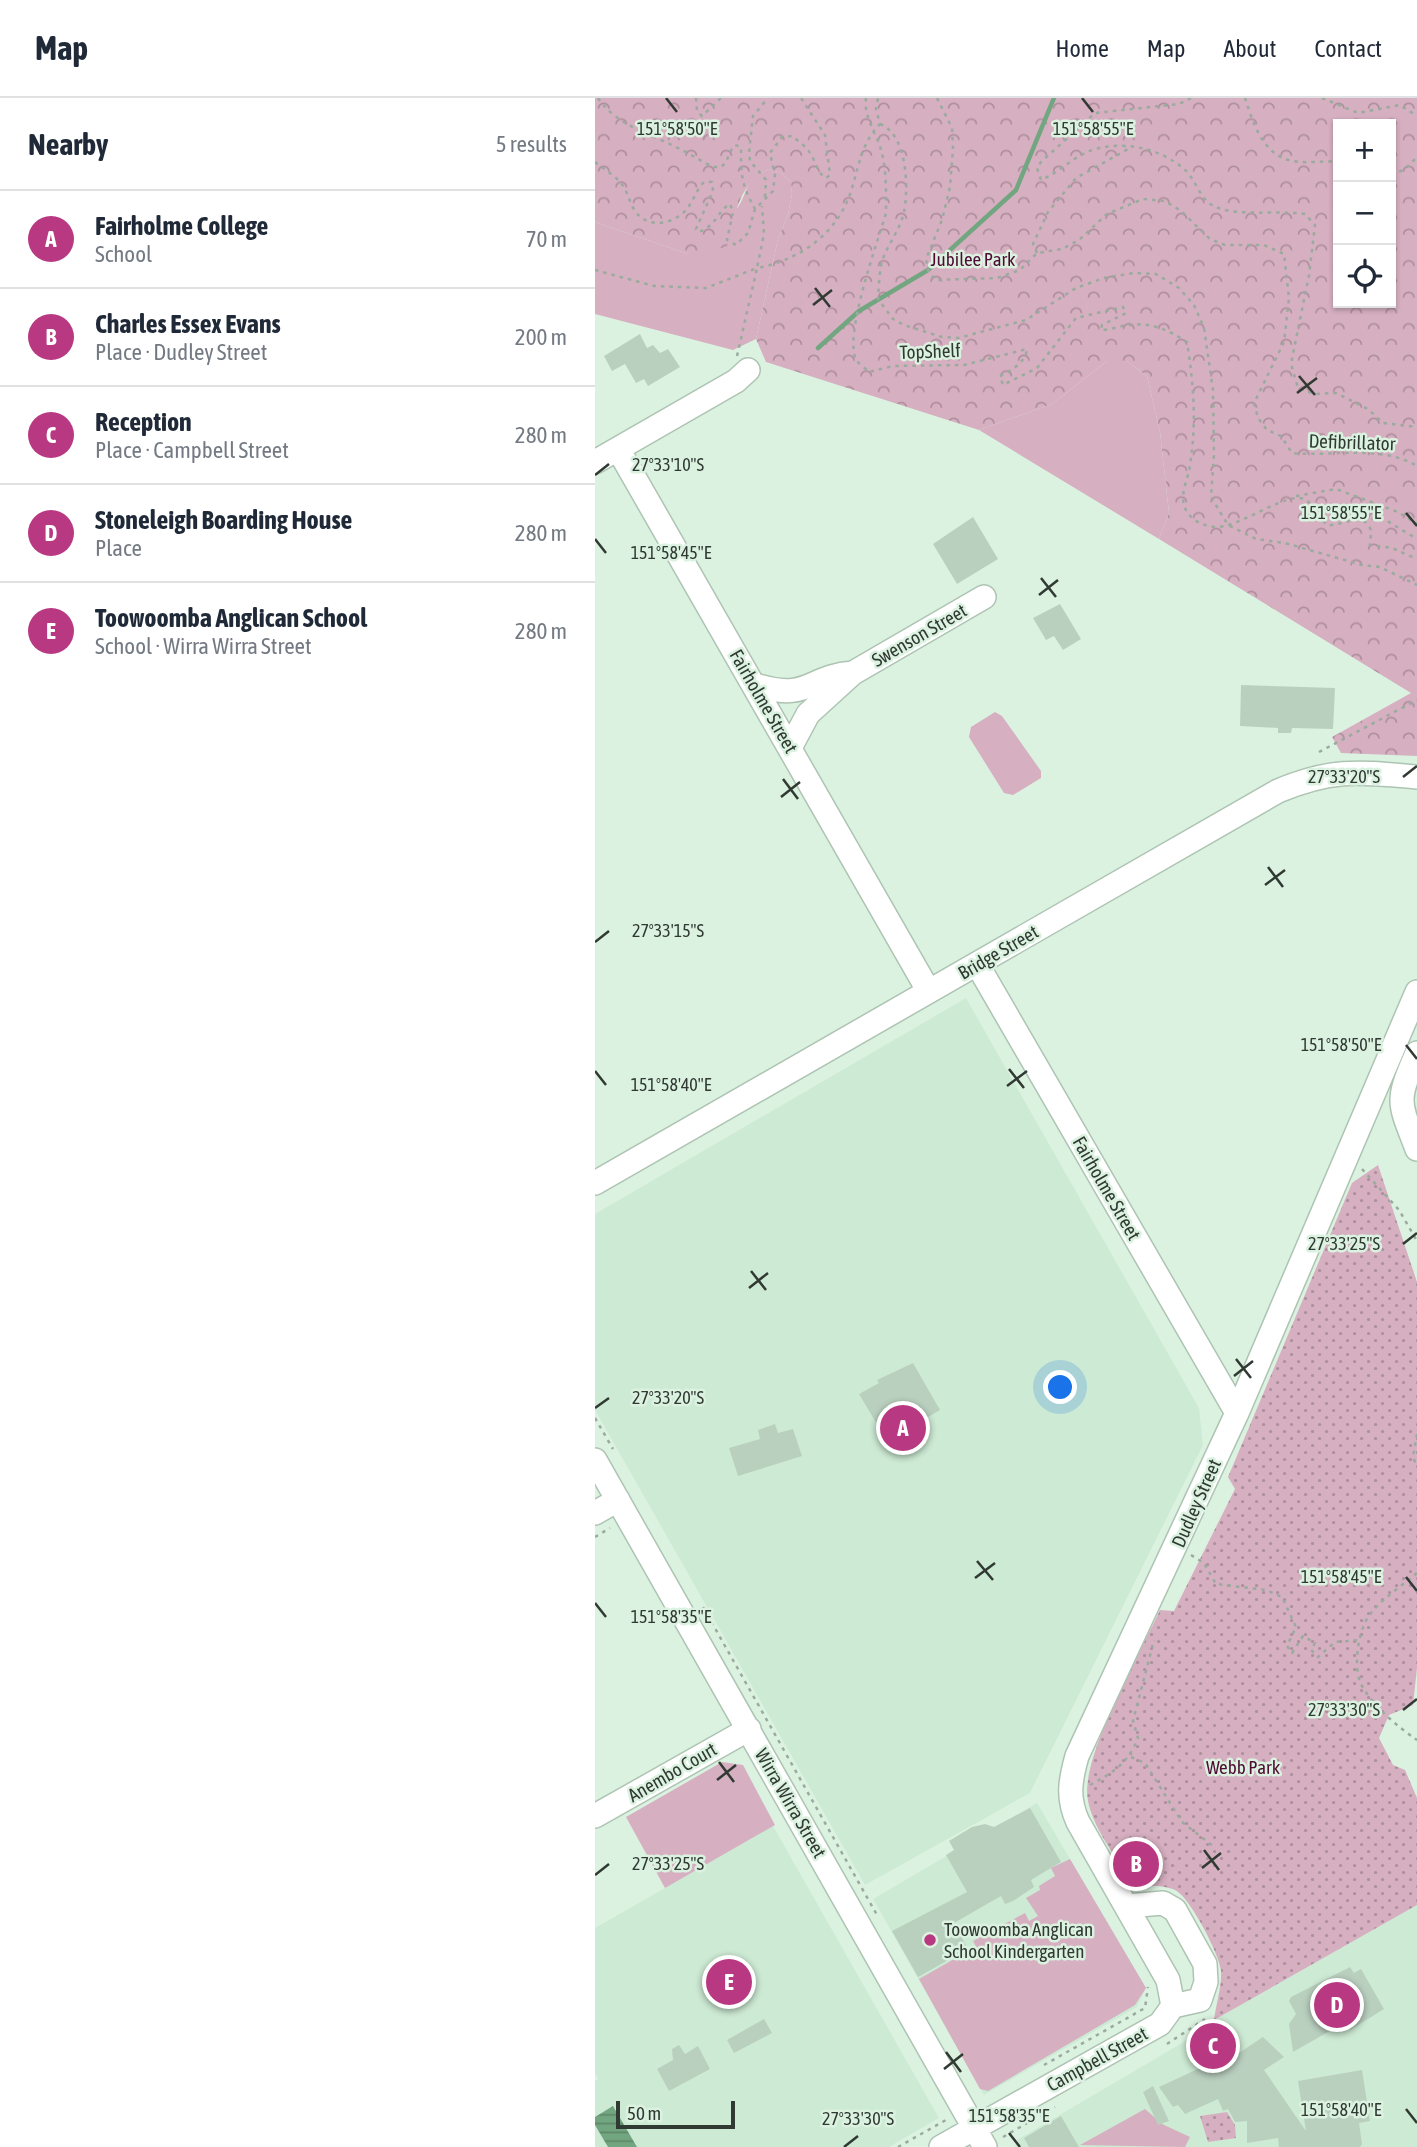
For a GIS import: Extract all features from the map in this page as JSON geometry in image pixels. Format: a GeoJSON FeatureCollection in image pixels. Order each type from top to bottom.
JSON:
{"type":"FeatureCollection","features":[{"type":"Feature","properties":{"kind":"street"},"geometry":{"type":"LineString","coordinates":[[595,462],[742,375]]}},
{"type":"Feature","properties":{"kind":"street","name":"Fairholme Street"},"geometry":{"type":"LineString","coordinates":[[618,449],[929,990]]}},
{"type":"Feature","properties":{"kind":"street","name":"Swenson Street"},"geometry":{"type":"LineString","coordinates":[[791,747],[808,714],[853,673],[984,597]]}},
{"type":"Feature","properties":{"kind":"street","name":"Swenson Street"},"geometry":{"type":"LineString","coordinates":[[755,685],[793,693],[837,674],[853,673]]}},
{"type":"Feature","properties":{"kind":"street","name":"Bridge Street"},"geometry":{"type":"LineString","coordinates":[[595,1183],[1278,791],[1303,780],[1352,771],[1417,777]]}},
{"type":"Feature","properties":{"kind":"street","name":"Fairholme Street"},"geometry":{"type":"LineString","coordinates":[[977,964],[1237,1413]]}},
{"type":"Feature","properties":{"kind":"street","name":"Dudley Street"},"geometry":{"type":"LineString","coordinates":[[1069,1797],[1077,1756],[1237,1413],[1417,992]]}},
{"type":"Feature","properties":{"kind":"street"},"geometry":{"type":"LineString","coordinates":[[1417,1052],[1404,1083],[1400,1105],[1417,1149]]}},
{"type":"Feature","properties":{"kind":"street","name":"Wirra Wirra Street"},"geometry":{"type":"LineString","coordinates":[[595,1460],[979,2138]]}},
{"type":"Feature","properties":{"kind":"street"},"geometry":{"type":"LineString","coordinates":[[604,1520],[618,1500]]}},
{"type":"Feature","properties":{"kind":"street","name":"Anembo Court"},"geometry":{"type":"LineString","coordinates":[[595,1816],[749,1729]]}},
{"type":"Feature","properties":{"kind":"street"},"geometry":{"type":"LineString","coordinates":[[1069,1797],[1078,1822],[1168,1980],[1173,2006],[1200,2000],[1206,1982],[1205,1964],[1175,1910],[1163,1903],[1127,1906]]}},
{"type":"Feature","properties":{"kind":"street","name":"Campbell Street"},"geometry":{"type":"LineString","coordinates":[[941,2147],[979,2138],[1160,2024],[1173,2006]]}},
{"type":"Feature","properties":{"kind":"path"},"geometry":{"type":"LineString","coordinates":[[598,98],[605,109],[628,126],[650,133],[713,167],[721,167],[727,163],[731,149],[736,145],[741,147],[738,163],[744,190],[755,209]]}},
{"type":"Feature","properties":{"kind":"path"},"geometry":{"type":"LineString","coordinates":[[696,98],[697,111],[702,116],[721,98]]}},
{"type":"Feature","properties":{"kind":"path"},"geometry":{"type":"LineString","coordinates":[[742,375],[740,340],[764,233],[762,204],[766,180],[750,161],[749,153],[753,116],[768,98]]}},
{"type":"Feature","properties":{"kind":"path"},"geometry":{"type":"LineString","coordinates":[[765,197],[773,191],[775,175],[770,153],[782,137],[792,136],[800,142],[810,152],[821,176],[829,176],[825,135],[801,98]]}},
{"type":"Feature","properties":{"kind":"path"},"geometry":{"type":"LineString","coordinates":[[866,98],[872,132]]}},
{"type":"Feature","properties":{"kind":"path"},"geometry":{"type":"LineString","coordinates":[[878,98],[876,108],[880,124]]}},
{"type":"Feature","properties":{"kind":"path","name":"Defibrillator"},"geometry":{"type":"LineString","coordinates":[[937,98],[952,128],[953,149],[950,187],[940,229],[929,245],[926,258],[928,270],[935,280],[997,278],[1020,270],[1037,253],[1062,249],[1079,240],[1107,214],[1143,199],[1165,201],[1181,211],[1210,239],[1225,245],[1264,245],[1284,254],[1289,298],[1283,342],[1254,403],[1258,418],[1267,430],[1282,436],[1292,453],[1381,453],[1403,458],[1417,466]]}},
{"type":"Feature","properties":{"kind":"path","name":"Defibrillator"},"geometry":{"type":"LineString","coordinates":[[1191,98],[1179,104],[1095,113],[1041,162],[1037,175],[1041,180],[1087,152],[1109,146],[1153,150],[1186,170],[1204,198],[1214,207],[1256,213],[1273,210],[1304,214],[1315,225],[1291,364],[1298,388],[1314,394],[1336,393],[1368,409],[1383,423],[1417,427]]}},
{"type":"Feature","properties":{"kind":"path"},"geometry":{"type":"LineString","coordinates":[[1245,98],[1262,141],[1281,157],[1295,161],[1333,162]]}},
{"type":"Feature","properties":{"kind":"path"},"geometry":{"type":"LineString","coordinates":[[1322,98],[1358,113],[1404,106],[1412,116],[1417,116]]}},
{"type":"Feature","properties":{"kind":"path"},"geometry":{"type":"LineString","coordinates":[[595,270],[654,286],[706,288],[757,268],[783,263],[807,250],[823,236],[851,192],[862,151],[872,132],[880,124]]}},
{"type":"Feature","properties":{"kind":"path"},"geometry":{"type":"LineString","coordinates":[[880,124],[888,127],[895,138],[904,162],[906,189],[904,212],[896,237],[883,260],[878,299],[893,319],[904,326],[941,337],[958,338],[1026,320],[1076,288],[1104,278],[1134,273],[1156,274],[1179,288],[1194,305],[1204,328],[1213,390],[1214,454],[1211,496],[1228,525],[1257,539],[1285,543],[1362,565],[1380,567],[1417,585]]}},
{"type":"Feature","properties":{"kind":"path","name":"TopShelf"},"geometry":{"type":"LineString","coordinates":[[872,132],[885,170],[885,213],[860,301],[853,347],[857,362],[869,372],[893,366],[964,365],[1027,349],[1026,356],[1017,365],[1000,376],[1003,385],[1037,368],[1076,318],[1123,307],[1127,309],[1126,313],[1102,325],[1101,330],[1129,325],[1153,325],[1164,328],[1187,342],[1194,392],[1195,439],[1182,497],[1185,509],[1202,525],[1228,525]]}},
{"type":"Feature","properties":{"kind":"path"},"geometry":{"type":"LineString","coordinates":[[1037,253],[1033,244],[1048,212],[1076,178],[1132,147]]}},
{"type":"Feature","properties":{"kind":"path"},"geometry":{"type":"LineString","coordinates":[[1396,172],[1404,170],[1417,157]]}},
{"type":"Feature","properties":{"kind":"path"},"geometry":{"type":"LineString","coordinates":[[595,162],[621,183],[636,212],[651,222],[663,224],[677,217],[689,206],[701,186],[712,182],[713,191],[696,229],[698,232],[711,228],[730,204],[733,212],[727,240],[736,245],[748,233],[755,209],[762,204]]}},
{"type":"Feature","properties":{"kind":"path"},"geometry":{"type":"LineString","coordinates":[[1228,525],[1291,497],[1336,489],[1398,512],[1417,524]]}},
{"type":"Feature","properties":{"kind":"path"},"geometry":{"type":"LineString","coordinates":[[1291,497],[1309,502],[1327,525],[1384,519],[1417,539]]}},
{"type":"Feature","properties":{"kind":"path"},"geometry":{"type":"LineString","coordinates":[[1359,520],[1366,522],[1371,529],[1370,545],[1392,548],[1417,559]]}},
{"type":"Feature","properties":{"kind":"path"},"geometry":{"type":"LineString","coordinates":[[1319,752],[1417,700]]}},
{"type":"Feature","properties":{"kind":"path"},"geometry":{"type":"LineString","coordinates":[[1347,1154],[1399,1210],[1417,1241]]}},
{"type":"Feature","properties":{"kind":"path"},"geometry":{"type":"LineString","coordinates":[[1417,1434],[1413,1457],[1417,1466]]}},
{"type":"Feature","properties":{"kind":"path"},"geometry":{"type":"LineString","coordinates":[[595,1537],[604,1520]]}},
{"type":"Feature","properties":{"kind":"path"},"geometry":{"type":"LineString","coordinates":[[1192,1555],[1204,1563],[1216,1584],[1266,1590],[1282,1597],[1296,1627],[1287,1650],[1292,1653],[1297,1650],[1303,1636],[1315,1643],[1311,1650],[1318,1657],[1335,1642],[1360,1640]]}},
{"type":"Feature","properties":{"kind":"path"},"geometry":{"type":"LineString","coordinates":[[1417,1573],[1369,1615],[1360,1640],[1357,1663],[1361,1685],[1401,1729],[1417,1740]]}},
{"type":"Feature","properties":{"kind":"path"},"geometry":{"type":"LineString","coordinates":[[1069,1797],[1115,1772],[1131,1757],[1139,1738],[1133,1721],[1154,1638]]}},
{"type":"Feature","properties":{"kind":"path"},"geometry":{"type":"LineString","coordinates":[[1131,1757],[1145,1763],[1182,1822],[1213,1846]]}},
{"type":"Feature","properties":{"kind":"path"},"geometry":{"type":"LineString","coordinates":[[1036,2070],[1145,2008],[1149,1987]]}},
{"type":"Feature","properties":{"kind":"path"},"geometry":{"type":"LineString","coordinates":[[898,2147],[949,2118]]}},
{"type":"Feature","properties":{"kind":"shaded area"},"geometry":{"type":"Polygon","coordinates":[[[966,998],[1199,1408],[1203,1445],[1030,1793],[865,1885],[595,1410],[595,1214],[966,998]]]}},
{"type":"Feature","properties":{"kind":"shaded area"},"geometry":{"type":"Polygon","coordinates":[[[1037,1803],[1146,1988],[1137,2007],[984,2095],[873,1899],[1037,1803]]]}},
{"type":"Feature","properties":{"kind":"shaded area"},"geometry":{"type":"Polygon","coordinates":[[[773,1826],[939,2118],[889,2147],[595,2147],[595,2081],[598,2079],[595,2073],[595,1928],[773,1826]]]}},
{"type":"Feature","properties":{"kind":"shaded area"},"geometry":{"type":"Polygon","coordinates":[[[1417,1905],[1417,2147],[1015,2147],[1017,2140],[1182,2043],[1214,2020],[1417,1905]]]}},
{"type":"Feature","properties":{"kind":"shaded area"},"geometry":{"type":"Polygon","coordinates":[[[613,2106],[637,2147],[608,2147],[595,2125],[595,2117],[613,2106]]]}},
{"type":"Feature","properties":{"kind":"green space","name":"Jubilee Park"},"geometry":{"type":"Polygon","coordinates":[[[595,98],[1417,98],[1417,756],[1341,753],[1332,737],[1411,693],[1159,539],[1169,513],[1160,432],[1147,376],[1127,361],[1107,361],[1052,404],[979,430],[766,362],[756,339],[778,239],[788,215],[792,194],[791,182],[781,173],[769,169],[750,183],[739,202],[727,247],[688,254],[595,222],[595,98]]]}},
{"type":"Feature","properties":{"kind":"green space"},"geometry":{"type":"Polygon","coordinates":[[[769,169],[781,173],[791,182],[792,194],[788,215],[778,239],[756,339],[733,350],[595,314],[595,222],[688,254],[728,220],[751,181],[769,169]]]}},
{"type":"Feature","properties":{"kind":"green space"},"geometry":{"type":"Polygon","coordinates":[[[1107,361],[1127,361],[1147,376],[1160,432],[1169,513],[1159,539],[979,430],[1052,404],[1107,361]]]}},
{"type":"Feature","properties":{"kind":"green space"},"geometry":{"type":"Polygon","coordinates":[[[995,712],[1002,716],[1041,771],[1041,778],[1013,795],[1004,793],[969,737],[971,727],[995,712]]]}},
{"type":"Feature","properties":{"kind":"green space","name":"Webb Park"},"geometry":{"type":"Polygon","coordinates":[[[1378,1165],[1417,1282],[1417,1668],[1413,1705],[1389,1715],[1379,1738],[1393,1765],[1405,1770],[1417,1798],[1417,1905],[1214,2020],[1221,1970],[1203,1927],[1188,1903],[1175,1890],[1145,1885],[1129,1877],[1094,1821],[1088,1801],[1088,1782],[1102,1733],[1126,1677],[1160,1610],[1174,1611],[1235,1489],[1228,1477],[1352,1183],[1378,1165]]]}},
{"type":"Feature","properties":{"kind":"green space"},"geometry":{"type":"Polygon","coordinates":[[[722,1762],[743,1765],[775,1825],[665,1888],[626,1817],[722,1762]]]}},
{"type":"Feature","properties":{"kind":"green space"},"geometry":{"type":"Polygon","coordinates":[[[1070,1859],[1146,1988],[1135,2005],[988,2091],[980,2089],[919,1979],[970,1950],[972,1955],[979,1952],[973,1941],[1025,1913],[1029,1921],[1038,1916],[1026,1898],[1055,1876],[1051,1868],[1070,1859]]]}},
{"type":"Feature","properties":{"kind":"green space"},"geometry":{"type":"Polygon","coordinates":[[[1145,2109],[1162,2124],[1190,2137],[1185,2147],[1080,2145],[1145,2109]]]}},
{"type":"Feature","properties":{"kind":"green space"},"geometry":{"type":"Polygon","coordinates":[[[1227,2112],[1235,2125],[1236,2138],[1208,2142],[1200,2116],[1227,2112]]]}},
{"type":"Feature","properties":{"kind":"building"},"geometry":{"type":"Polygon","coordinates":[[[640,334],[647,348],[653,345],[660,353],[668,349],[680,367],[648,386],[644,379],[636,383],[625,364],[612,371],[604,356],[640,334]]]}},
{"type":"Feature","properties":{"kind":"building"},"geometry":{"type":"Polygon","coordinates":[[[973,517],[998,559],[957,584],[933,544],[973,517]]]}},
{"type":"Feature","properties":{"kind":"building"},"geometry":{"type":"Polygon","coordinates":[[[1060,604],[1081,639],[1063,650],[1054,636],[1046,640],[1033,618],[1060,604]]]}},
{"type":"Feature","properties":{"kind":"building"},"geometry":{"type":"Polygon","coordinates":[[[1241,685],[1335,688],[1333,729],[1292,728],[1291,733],[1278,733],[1278,728],[1240,726],[1241,685]]]}},
{"type":"Feature","properties":{"kind":"building"},"geometry":{"type":"Polygon","coordinates":[[[913,1363],[940,1410],[887,1441],[859,1394],[879,1383],[877,1380],[913,1363]]]}},
{"type":"Feature","properties":{"kind":"building"},"geometry":{"type":"Polygon","coordinates":[[[775,1424],[778,1433],[793,1429],[802,1456],[738,1476],[729,1448],[760,1439],[758,1430],[775,1424]]]}},
{"type":"Feature","properties":{"kind":"building"},"geometry":{"type":"Polygon","coordinates":[[[1030,1808],[1061,1862],[1031,1880],[1034,1887],[1013,1901],[1005,1904],[1001,1896],[954,1923],[968,1949],[918,1977],[892,1931],[967,1892],[946,1855],[954,1850],[949,1841],[972,1827],[985,1824],[994,1827],[1030,1808]]]}},
{"type":"Feature","properties":{"kind":"building"},"geometry":{"type":"Polygon","coordinates":[[[1350,1967],[1354,1973],[1361,1969],[1384,2009],[1350,2030],[1349,2020],[1293,2052],[1289,2024],[1296,2014],[1289,2001],[1291,1997],[1350,1967]]]}},
{"type":"Feature","properties":{"kind":"building"},"geometry":{"type":"Polygon","coordinates":[[[764,2019],[772,2033],[734,2053],[727,2040],[764,2019]]]}},
{"type":"Feature","properties":{"kind":"building"},"geometry":{"type":"Polygon","coordinates":[[[1225,2026],[1239,2053],[1263,2037],[1284,2057],[1264,2070],[1306,2131],[1298,2081],[1362,2070],[1370,2121],[1359,2123],[1362,2144],[1360,2147],[1279,2147],[1278,2138],[1247,2143],[1247,2121],[1235,2122],[1228,2109],[1223,2111],[1218,2099],[1185,2114],[1178,2105],[1173,2107],[1159,2087],[1202,2067],[1190,2045],[1225,2026]]]}},
{"type":"Feature","properties":{"kind":"building"},"geometry":{"type":"Polygon","coordinates":[[[679,2045],[685,2054],[698,2046],[710,2069],[669,2091],[657,2069],[673,2060],[672,2049],[679,2045]]]}},
{"type":"Feature","properties":{"kind":"building"},"geometry":{"type":"Polygon","coordinates":[[[1153,2086],[1169,2121],[1158,2125],[1143,2092],[1153,2086]]]}},
{"type":"Feature","properties":{"kind":"building"},"geometry":{"type":"Polygon","coordinates":[[[1061,2116],[1079,2147],[1029,2147],[1024,2138],[1061,2116]]]}},
{"type":"Feature","properties":{"kind":"waterway"},"geometry":{"type":"LineString","coordinates":[[818,348],[859,311],[928,270],[1016,190],[1054,98]]}},
{"type":"Feature","properties":{"kind":"place","name":"Fairholme College"},"geometry":{"type":"Point","coordinates":[903,1428]}},
{"type":"Feature","properties":{"kind":"place","name":"Charles Essex Evans"},"geometry":{"type":"Point","coordinates":[1136,1864]}},
{"type":"Feature","properties":{"kind":"place","name":"Toowoomba Anglican School Kindergarten"},"geometry":{"type":"Point","coordinates":[930,1940]}},
{"type":"Feature","properties":{"kind":"place","name":"Toowoomba Anglican School"},"geometry":{"type":"Point","coordinates":[729,1982]}},
{"type":"Feature","properties":{"kind":"place","name":"Stoneleigh Boarding House"},"geometry":{"type":"Point","coordinates":[1337,2005]}},
{"type":"Feature","properties":{"kind":"place","name":"Reception"},"geometry":{"type":"Point","coordinates":[1213,2046]}}]}
